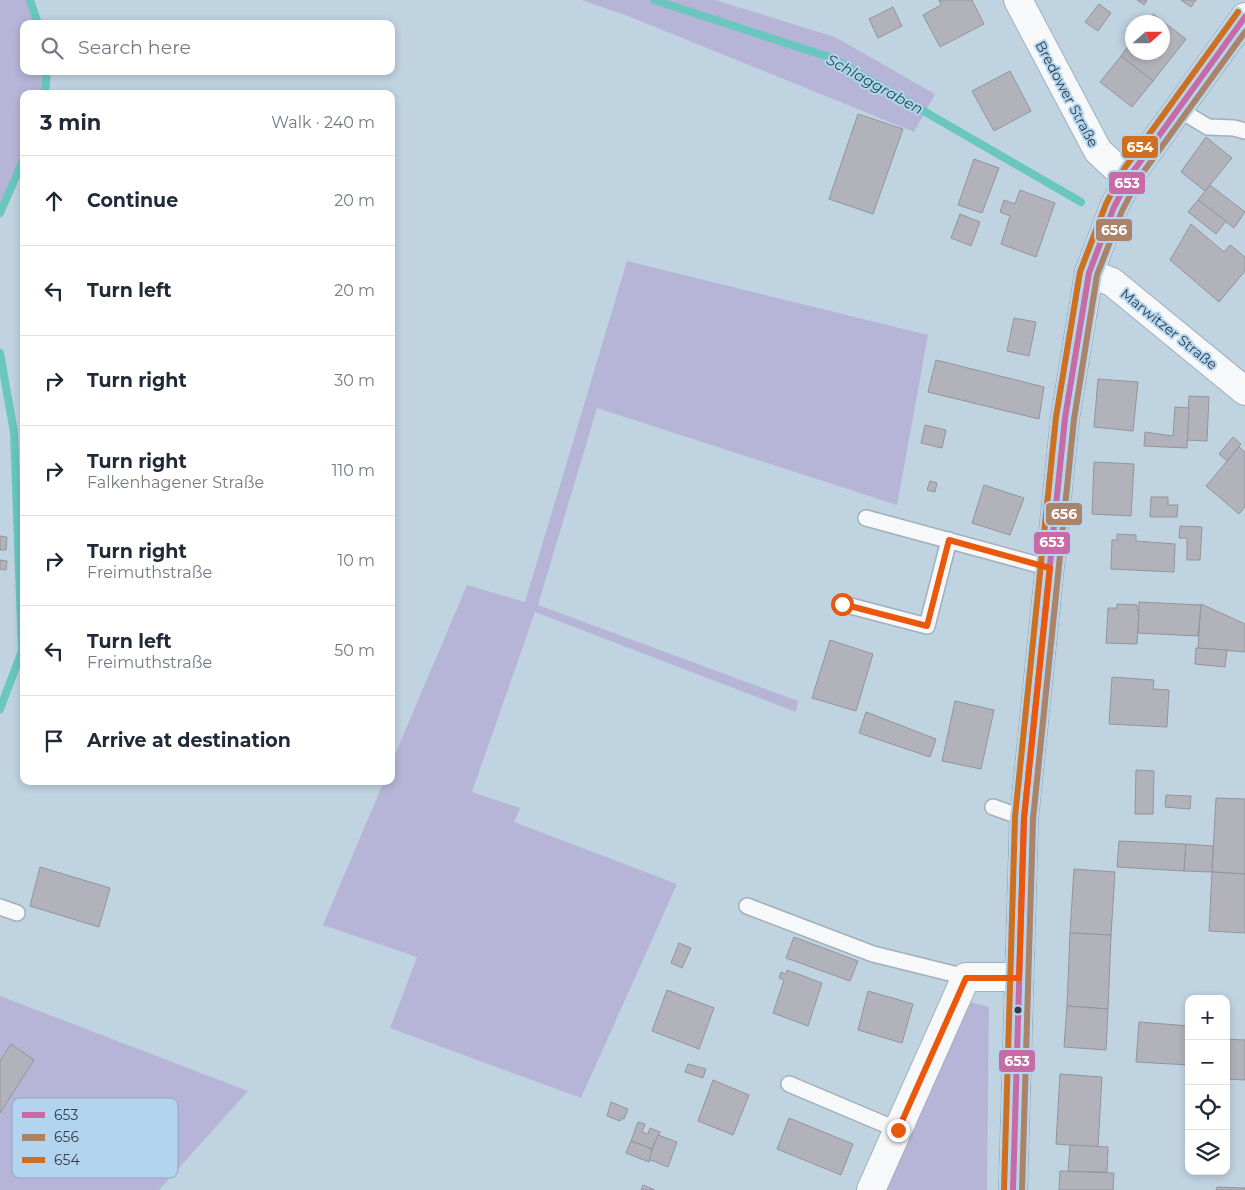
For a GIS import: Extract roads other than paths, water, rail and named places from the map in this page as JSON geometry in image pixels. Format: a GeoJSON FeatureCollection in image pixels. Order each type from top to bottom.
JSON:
{"type":"FeatureCollection","features":[{"type":"Feature","properties":{"kind":"main road","name":"Bredower Straße"},"geometry":{"type":"LineString","coordinates":[[1018,0],[1098,151],[1128,179]]}},
{"type":"Feature","properties":{"kind":"main road"},"geometry":{"type":"LineString","coordinates":[[1013,1190],[1024,818],[1065,418],[1089,273],[1114,207],[1128,179],[1245,17]]}},
{"type":"Feature","properties":{"kind":"main road","name":"Marwitzer Straße"},"geometry":{"type":"LineString","coordinates":[[1089,273],[1112,282],[1245,391]]}},
{"type":"Feature","properties":{"kind":"main road"},"geometry":{"type":"LineString","coordinates":[[871,1190],[966,978],[1019,978]]}},
{"type":"Feature","properties":{"kind":"lane"},"geometry":{"type":"LineString","coordinates":[[1178,109],[1208,127],[1234,128],[1245,131]]}},
{"type":"Feature","properties":{"kind":"lane"},"geometry":{"type":"LineString","coordinates":[[866,518],[1050,568]]}},
{"type":"Feature","properties":{"kind":"lane"},"geometry":{"type":"LineString","coordinates":[[842,604],[927,626],[949,540]]}},
{"type":"Feature","properties":{"kind":"lane"},"geometry":{"type":"LineString","coordinates":[[993,807],[1024,818]]}},
{"type":"Feature","properties":{"kind":"lane"},"geometry":{"type":"LineString","coordinates":[[747,906],[873,954],[966,978]]}},
{"type":"Feature","properties":{"kind":"lane"},"geometry":{"type":"LineString","coordinates":[[0,907],[17,913]]}},
{"type":"Feature","properties":{"kind":"lane"},"geometry":{"type":"LineString","coordinates":[[789,1084],[898,1130]]}},
{"type":"Feature","properties":{"kind":"waterway"},"geometry":{"type":"LineString","coordinates":[[30,0],[37,20]]}},
{"type":"Feature","properties":{"kind":"waterway","name":"Schlaggraben"},"geometry":{"type":"LineString","coordinates":[[654,0],[832,58],[1081,202]]}},
{"type":"Feature","properties":{"kind":"waterway"},"geometry":{"type":"LineString","coordinates":[[45,90],[47,75]]}},
{"type":"Feature","properties":{"kind":"waterway"},"geometry":{"type":"LineString","coordinates":[[0,213],[20,167]]}},
{"type":"Feature","properties":{"kind":"waterway"},"geometry":{"type":"LineString","coordinates":[[0,353],[14,432],[20,596]]}},
{"type":"Feature","properties":{"kind":"waterway"},"geometry":{"type":"LineString","coordinates":[[0,709],[20,656]]}}]}
